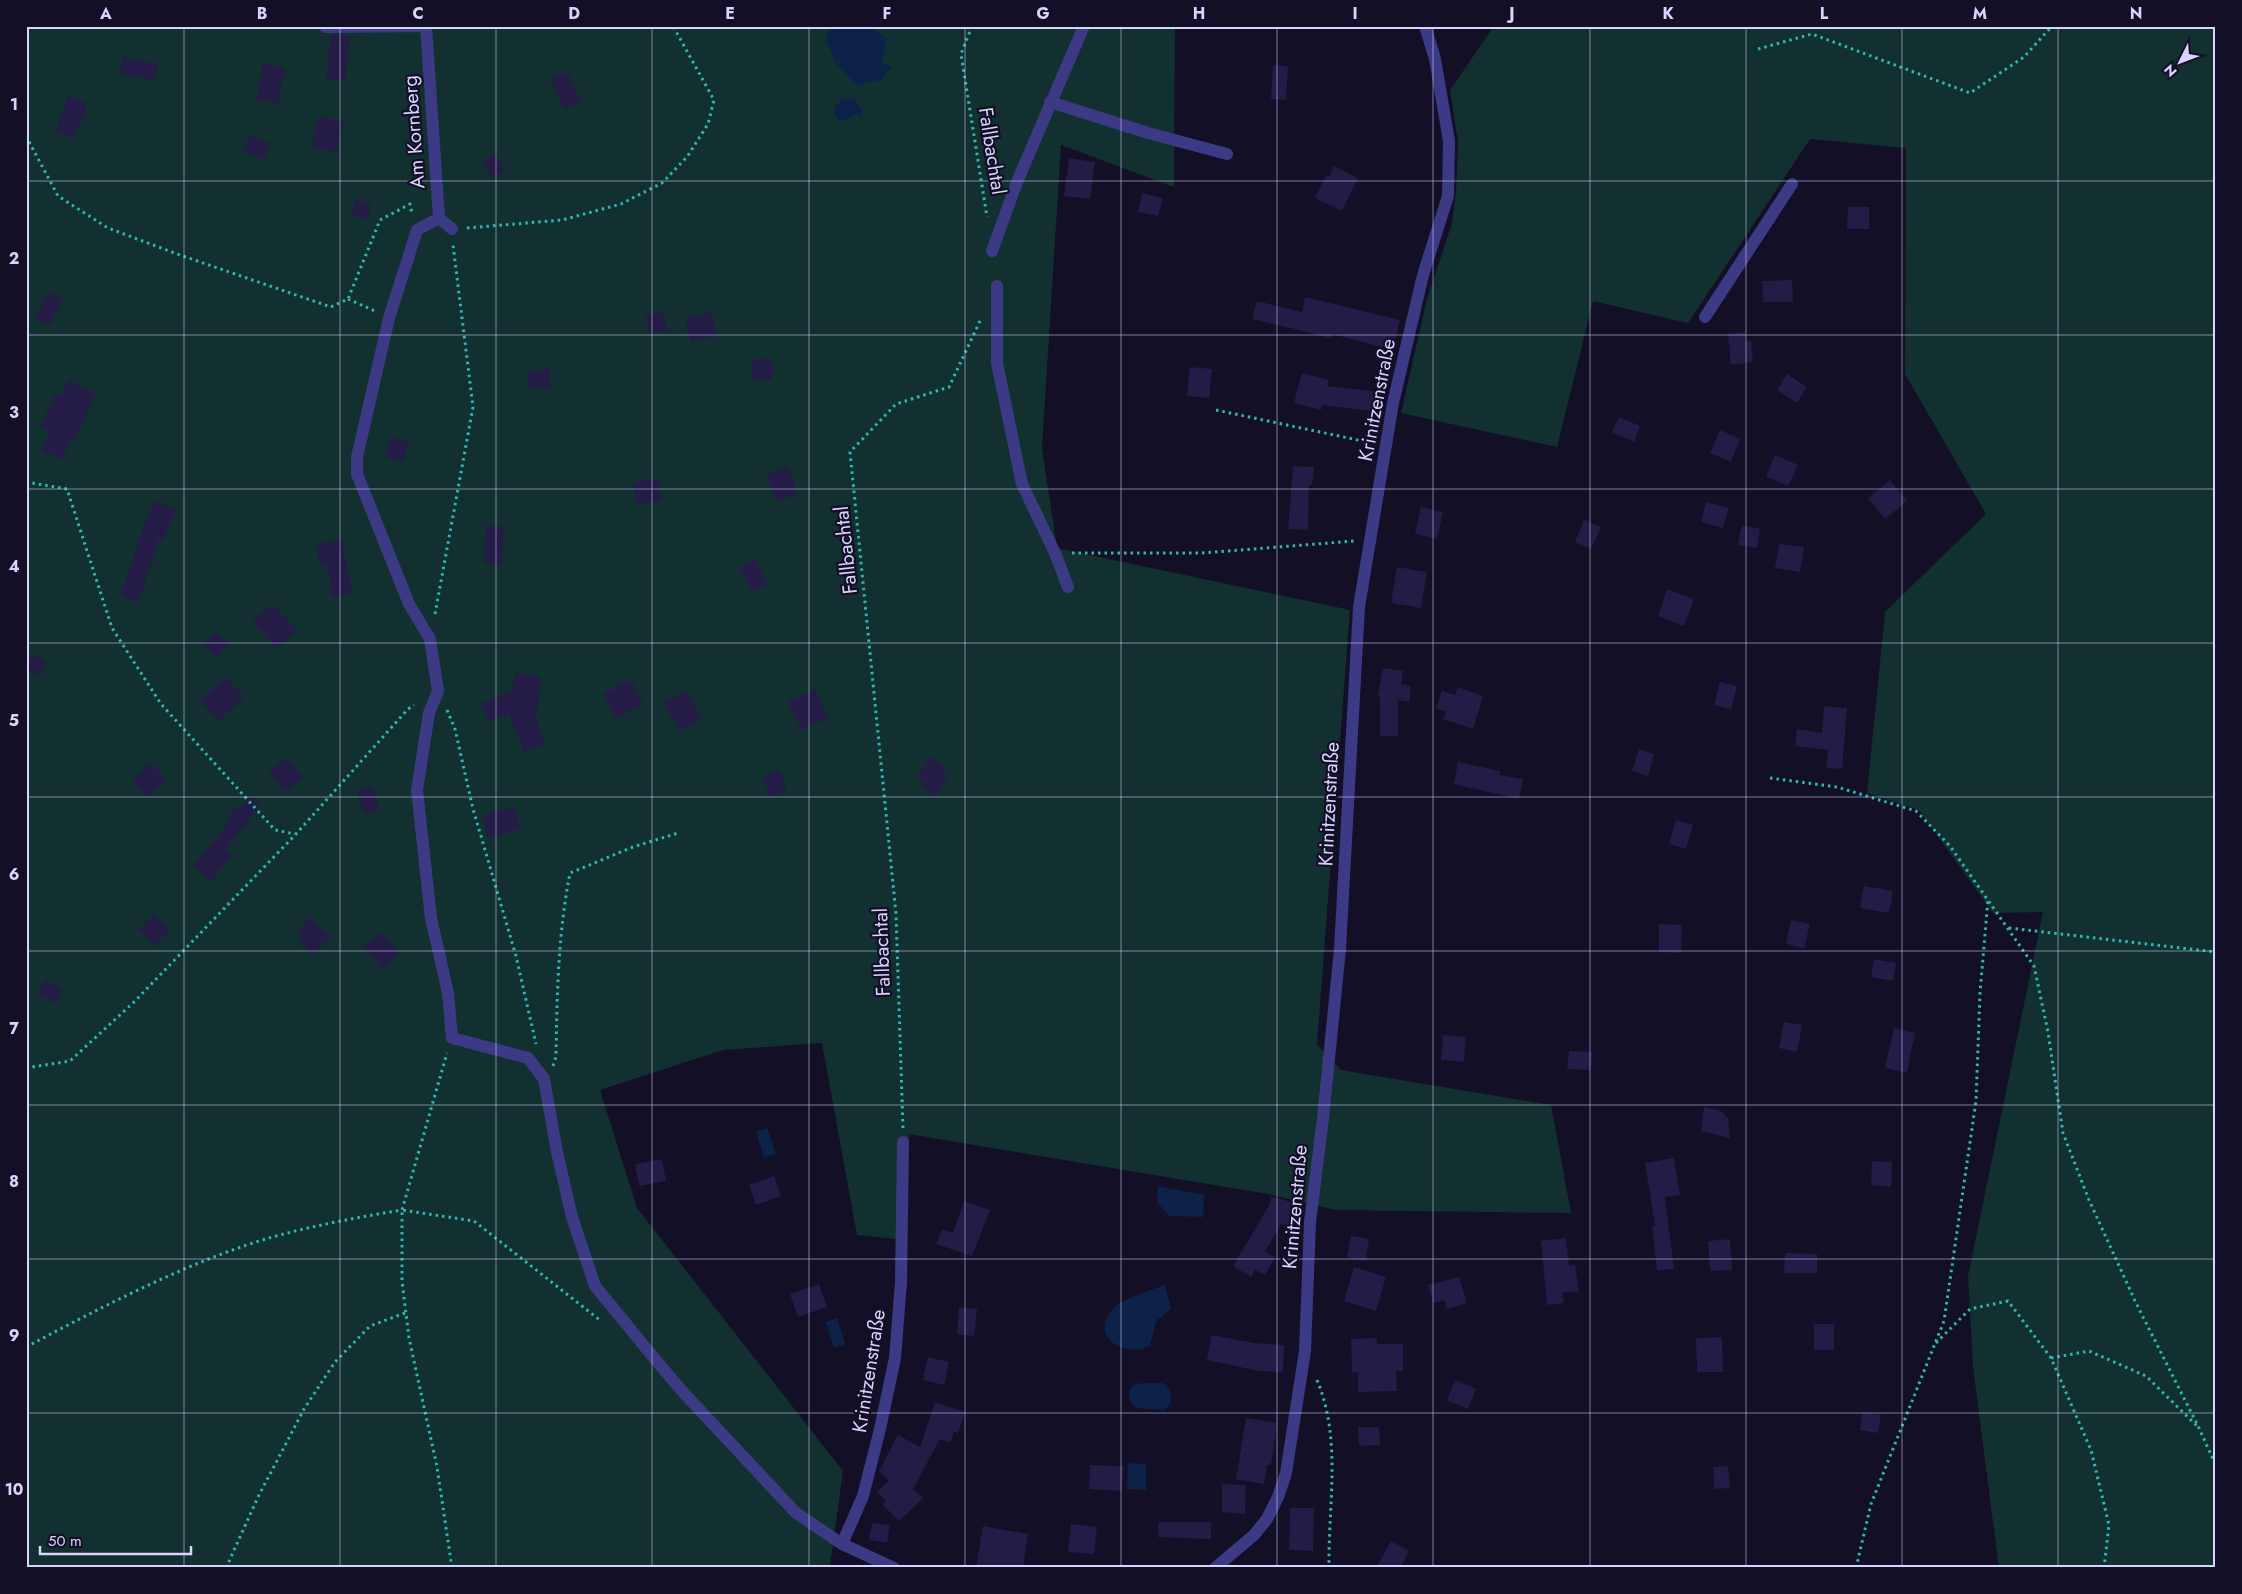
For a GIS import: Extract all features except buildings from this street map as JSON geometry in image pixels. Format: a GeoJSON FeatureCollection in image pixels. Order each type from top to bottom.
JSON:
{"type":"FeatureCollection","features":[{"type":"Feature","properties":{"kind":"street"},"geometry":{"type":"LineString","coordinates":[[325,27],[426,26]]}},
{"type":"Feature","properties":{"kind":"street","name":"Am Kornberg"},"geometry":{"type":"LineString","coordinates":[[426,26],[439,218]]}},
{"type":"Feature","properties":{"kind":"street"},"geometry":{"type":"LineString","coordinates":[[992,251],[1050,102],[1084,26]]}},
{"type":"Feature","properties":{"kind":"street","name":"Krinitzenstraße"},"geometry":{"type":"LineString","coordinates":[[1215,1568],[1254,1535],[1267,1519],[1278,1497],[1286,1472],[1305,1351],[1310,1222],[1340,949],[1359,608],[1387,447],[1392,403],[1423,275],[1448,196],[1449,141],[1435,59],[1425,26]]}},
{"type":"Feature","properties":{"kind":"street"},"geometry":{"type":"LineString","coordinates":[[1050,102],[1148,133],[1227,154]]}},
{"type":"Feature","properties":{"kind":"street"},"geometry":{"type":"LineString","coordinates":[[1705,317],[1792,184]]}},
{"type":"Feature","properties":{"kind":"street"},"geometry":{"type":"LineString","coordinates":[[452,229],[439,218],[417,230],[389,318],[357,456],[358,474],[409,604],[430,639],[438,691],[430,714],[417,790],[432,918],[448,993],[452,1038],[528,1058],[544,1079],[572,1217],[595,1286],[683,1392],[796,1513],[842,1544],[894,1568]]}},
{"type":"Feature","properties":{"kind":"street"},"geometry":{"type":"LineString","coordinates":[[997,286],[997,363],[1022,484],[1055,553],[1068,587]]}},
{"type":"Feature","properties":{"kind":"street","name":"Krinitzenstraße"},"geometry":{"type":"LineString","coordinates":[[842,1544],[863,1496],[895,1358],[901,1282],[903,1142]]}},
{"type":"Feature","properties":{"kind":"path"},"geometry":{"type":"LineString","coordinates":[[430,639],[473,406],[452,229],[562,220],[621,204],[662,183],[687,157],[708,124],[714,100],[673,26]]}},
{"type":"Feature","properties":{"kind":"path","name":"Fallbachtal"},"geometry":{"type":"LineString","coordinates":[[972,26],[961,54],[988,224]]}},
{"type":"Feature","properties":{"kind":"path"},"geometry":{"type":"LineString","coordinates":[[1758,49],[1812,34],[1970,93],[2024,57],[2052,29],[2052,26]]}},
{"type":"Feature","properties":{"kind":"path"},"geometry":{"type":"LineString","coordinates":[[26,136],[58,196],[108,228],[331,307],[348,299],[380,220],[410,204],[417,230]]}},
{"type":"Feature","properties":{"kind":"path"},"geometry":{"type":"LineString","coordinates":[[348,299],[389,318]]}},
{"type":"Feature","properties":{"kind":"path","name":"Fallbachtal"},"geometry":{"type":"LineString","coordinates":[[903,1142],[896,914],[859,527],[850,452],[896,404],[949,387],[981,319]]}},
{"type":"Feature","properties":{"kind":"path"},"geometry":{"type":"LineString","coordinates":[[1216,410],[1387,447]]}},
{"type":"Feature","properties":{"kind":"path"},"geometry":{"type":"LineString","coordinates":[[26,482],[67,489],[112,628],[161,704],[275,830],[296,834]]}},
{"type":"Feature","properties":{"kind":"path"},"geometry":{"type":"LineString","coordinates":[[1055,553],[1201,553],[1371,540]]}},
{"type":"Feature","properties":{"kind":"path"},"geometry":{"type":"LineString","coordinates":[[26,1068],[70,1061],[134,1002],[296,834],[408,709],[438,691],[455,729],[473,809],[516,956],[538,1051]]}},
{"type":"Feature","properties":{"kind":"path"},"geometry":{"type":"LineString","coordinates":[[1770,778],[1836,786],[1916,811],[1950,846],[2034,966],[2048,1032],[2063,1133],[2089,1200],[2136,1303],[2200,1428],[2216,1466]]}},
{"type":"Feature","properties":{"kind":"path"},"geometry":{"type":"LineString","coordinates":[[546,1088],[556,1057],[557,980],[562,912],[570,873],[633,847],[678,832]]}},
{"type":"Feature","properties":{"kind":"path"},"geometry":{"type":"LineString","coordinates":[[1856,1568],[1871,1504],[1944,1321],[1976,1101],[1980,993],[1988,899]]}},
{"type":"Feature","properties":{"kind":"path"},"geometry":{"type":"LineString","coordinates":[[2008,928],[2216,952]]}},
{"type":"Feature","properties":{"kind":"path"},"geometry":{"type":"LineString","coordinates":[[452,1038],[402,1210],[402,1281],[405,1313],[410,1346],[437,1467],[452,1568]]}},
{"type":"Feature","properties":{"kind":"path"},"geometry":{"type":"LineString","coordinates":[[26,1347],[92,1313],[200,1263],[274,1237],[352,1218],[402,1210],[474,1222],[607,1326]]}},
{"type":"Feature","properties":{"kind":"path"},"geometry":{"type":"LineString","coordinates":[[1934,1346],[1970,1309],[2008,1301],[2050,1358],[2091,1450],[2109,1526],[2104,1568]]}},
{"type":"Feature","properties":{"kind":"path"},"geometry":{"type":"LineString","coordinates":[[226,1568],[258,1498],[304,1409],[335,1362],[370,1326],[405,1313]]}},
{"type":"Feature","properties":{"kind":"path"},"geometry":{"type":"LineString","coordinates":[[2050,1358],[2089,1351],[2146,1376],[2200,1428]]}},
{"type":"Feature","properties":{"kind":"path"},"geometry":{"type":"LineString","coordinates":[[1316,1377],[1323,1395],[1332,1459],[1328,1536],[1329,1568]]}},
{"type":"Feature","properties":{"kind":"green space"},"geometry":{"type":"Polygon","coordinates":[[[26,26],[1175,26],[1174,187],[1061,145],[1042,448],[1057,548],[1350,610],[1317,1044],[1341,1070],[1551,1105],[1571,1213],[1336,1210],[1268,1194],[909,1134],[906,1240],[857,1235],[822,1043],[723,1050],[600,1090],[637,1208],[843,1471],[830,1566],[834,1568],[26,1568],[26,26]]]}},
{"type":"Feature","properties":{"kind":"green space"},"geometry":{"type":"Polygon","coordinates":[[[1494,26],[2216,26],[2216,1568],[1999,1568],[1973,1367],[1968,1276],[2043,912],[1993,913],[1919,810],[1867,793],[1885,612],[1986,514],[1905,374],[1906,148],[1810,139],[1688,323],[1593,301],[1557,447],[1401,413],[1427,299],[1452,223],[1456,192],[1458,142],[1450,90],[1494,26]]]}},
{"type":"Feature","properties":{"kind":"water"},"geometry":{"type":"Polygon","coordinates":[[[831,26],[869,26],[887,38],[881,64],[892,66],[881,80],[857,85],[836,64],[826,40],[831,26]]]}},
{"type":"Feature","properties":{"kind":"water"},"geometry":{"type":"Polygon","coordinates":[[[842,99],[854,99],[862,110],[862,116],[854,114],[850,118],[840,121],[834,114],[835,107],[842,99]]]}},
{"type":"Feature","properties":{"kind":"water"},"geometry":{"type":"Polygon","coordinates":[[[767,1128],[776,1154],[764,1157],[756,1132],[767,1128]]]}},
{"type":"Feature","properties":{"kind":"water"},"geometry":{"type":"Polygon","coordinates":[[[1158,1186],[1204,1195],[1203,1217],[1169,1216],[1157,1202],[1158,1186]]]}},
{"type":"Feature","properties":{"kind":"water"},"geometry":{"type":"Polygon","coordinates":[[[1165,1285],[1171,1309],[1156,1321],[1150,1346],[1140,1349],[1129,1349],[1120,1347],[1112,1342],[1106,1335],[1105,1327],[1107,1317],[1115,1307],[1131,1297],[1165,1285]]]}},
{"type":"Feature","properties":{"kind":"water"},"geometry":{"type":"Polygon","coordinates":[[[837,1318],[845,1344],[834,1348],[826,1322],[837,1318]]]}},
{"type":"Feature","properties":{"kind":"water"},"geometry":{"type":"Polygon","coordinates":[[[1163,1383],[1171,1391],[1170,1404],[1165,1410],[1136,1408],[1133,1405],[1129,1397],[1129,1391],[1133,1385],[1163,1383]]]}},
{"type":"Feature","properties":{"kind":"water"},"geometry":{"type":"Polygon","coordinates":[[[1128,1463],[1146,1464],[1146,1490],[1127,1489],[1128,1463]]]}}]}
